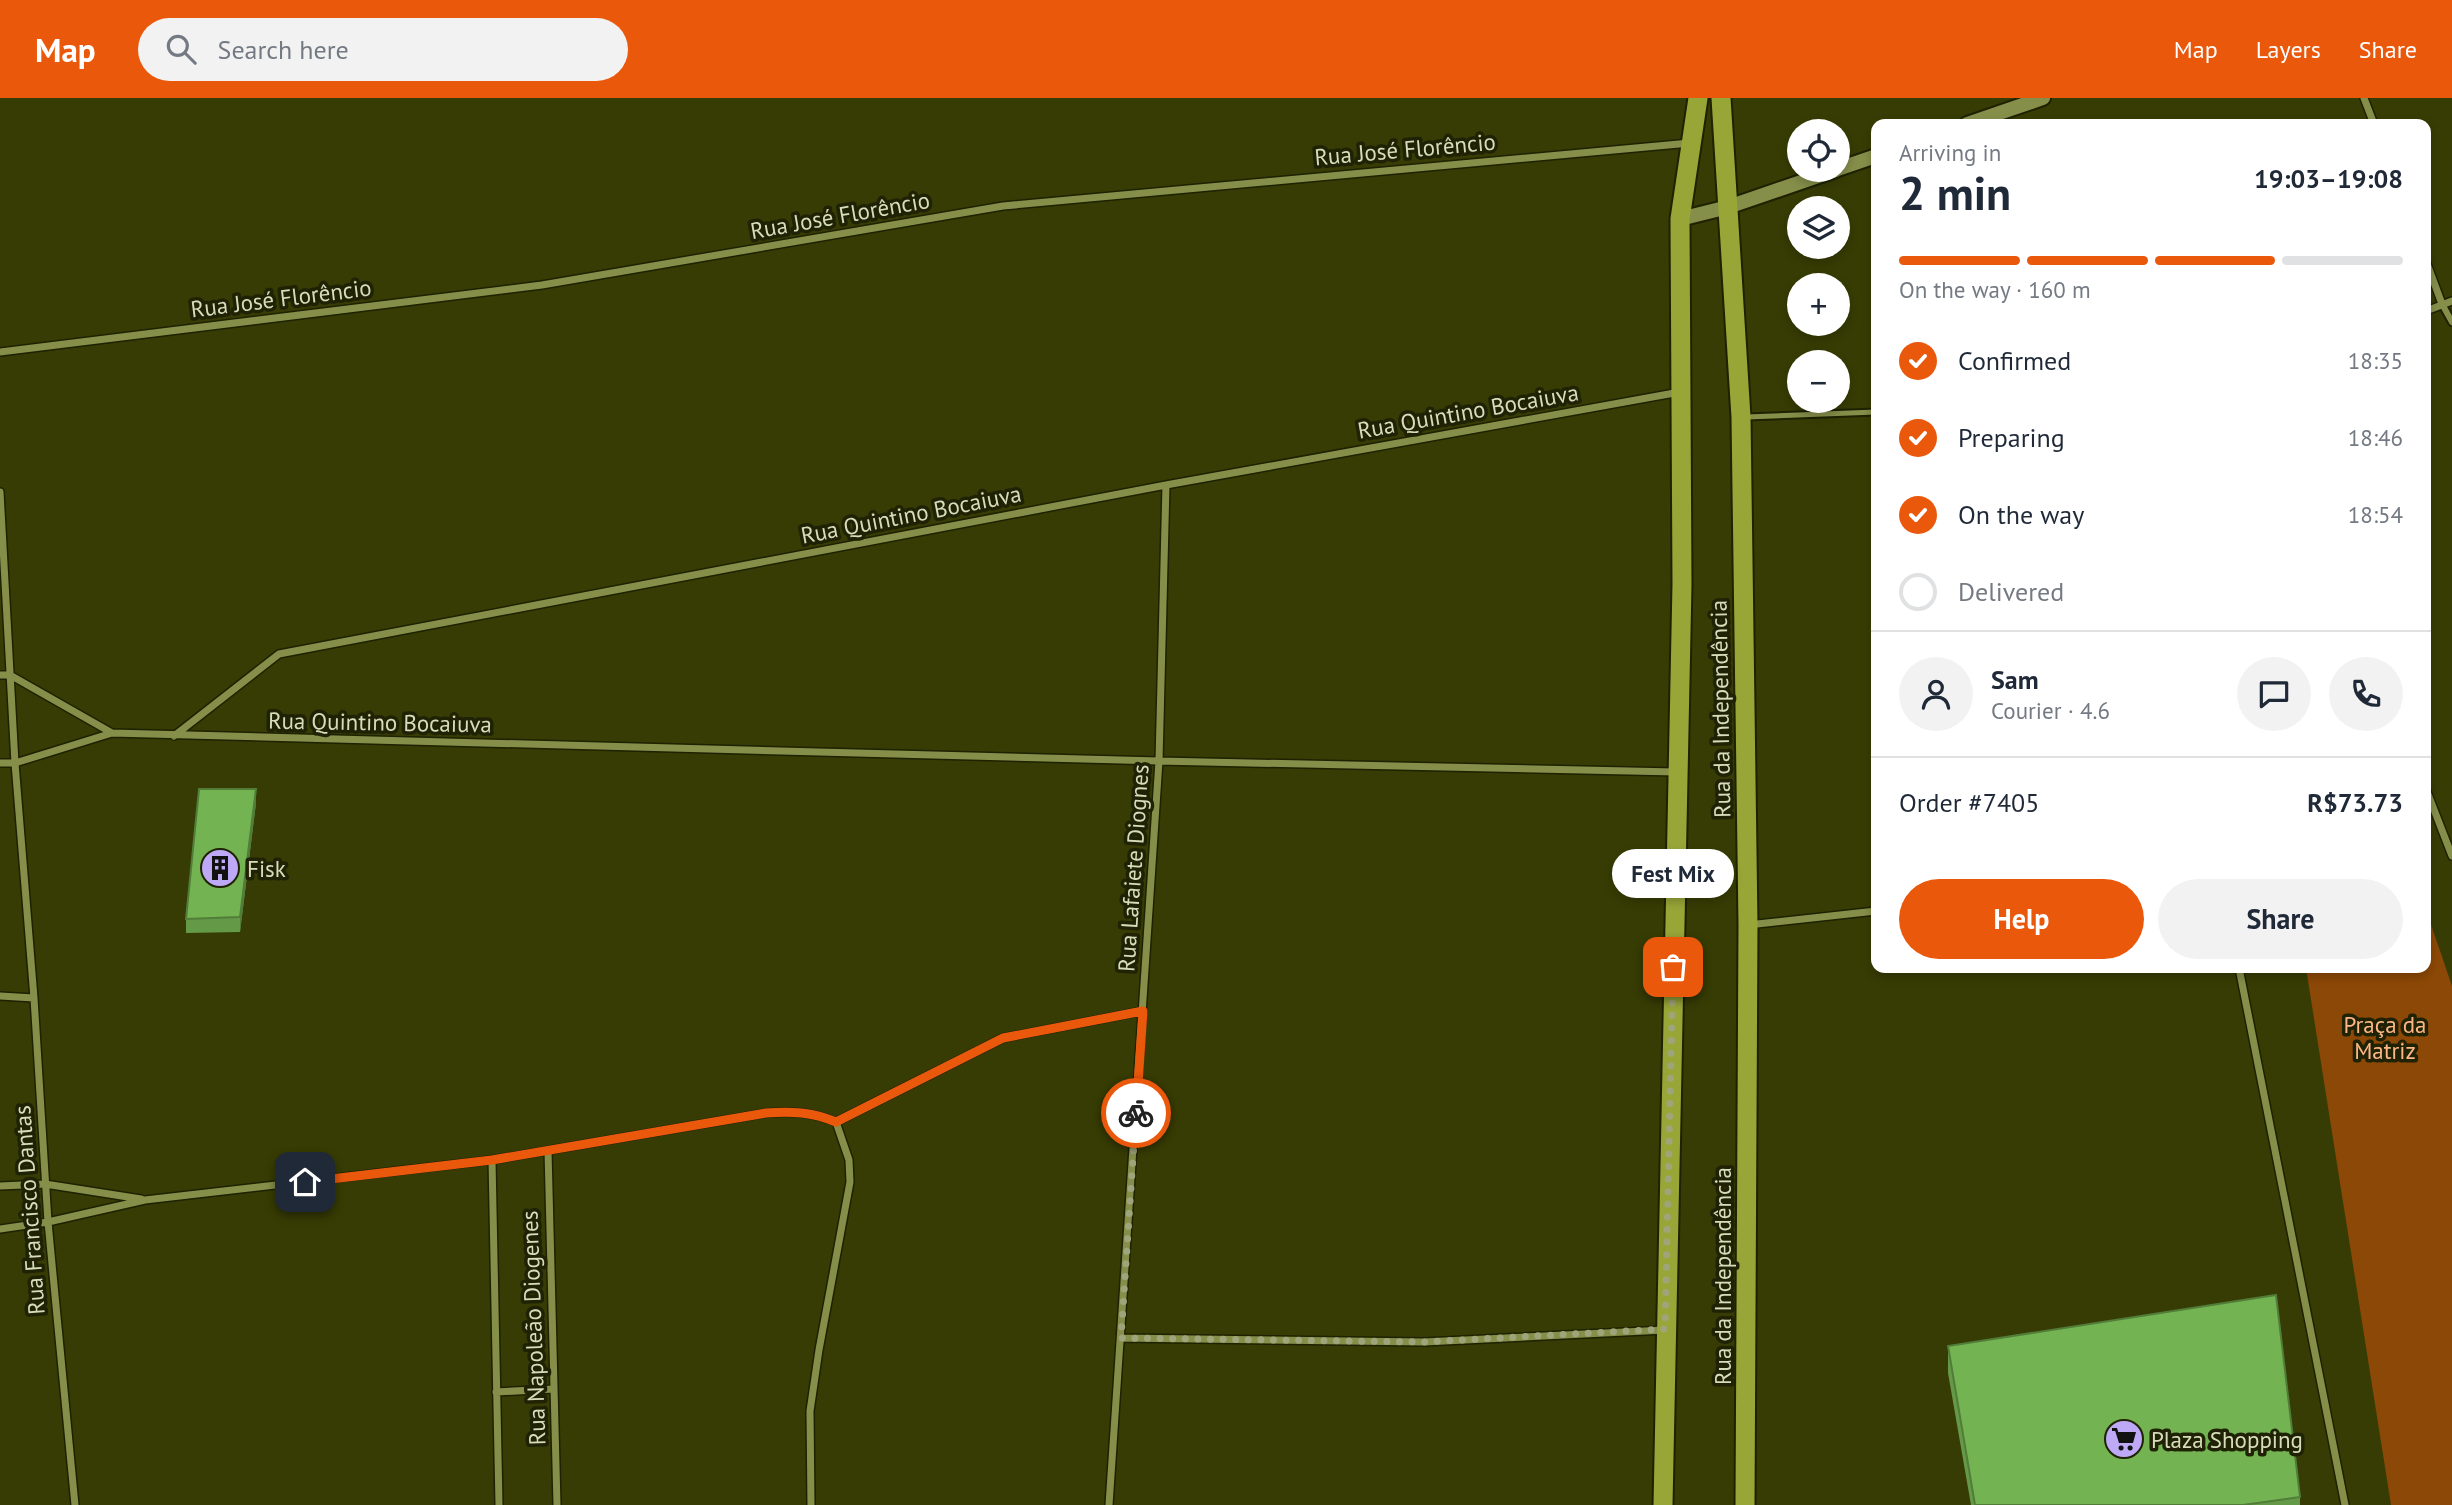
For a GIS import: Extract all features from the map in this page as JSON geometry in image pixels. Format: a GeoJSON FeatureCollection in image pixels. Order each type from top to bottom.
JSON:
{"type":"FeatureCollection","features":[{"type":"Feature","properties":{"kind":"highway","name":"Rua da Independência"},"geometry":{"type":"LineString","coordinates":[[1663,1505],[1682,584],[1680,219],[1698,98]]}},
{"type":"Feature","properties":{"kind":"highway","name":"Rua da Independência"},"geometry":{"type":"LineString","coordinates":[[1721,98],[1741,417],[1748,925],[1745,1505]]}},
{"type":"Feature","properties":{"kind":"main road"},"geometry":{"type":"LineString","coordinates":[[1982,119],[2043,98]]}},
{"type":"Feature","properties":{"kind":"main road"},"geometry":{"type":"LineString","coordinates":[[1850,165],[1871,158]]}},
{"type":"Feature","properties":{"kind":"main road"},"geometry":{"type":"LineString","coordinates":[[1680,219],[1728,207],[1800,182]]}},
{"type":"Feature","properties":{"kind":"street"},"geometry":{"type":"LineString","coordinates":[[2364,98],[2372,119]]}},
{"type":"Feature","properties":{"kind":"street","name":"Rua José Florêncio"},"geometry":{"type":"LineString","coordinates":[[0,352],[542,285],[1003,206],[1690,143]]}},
{"type":"Feature","properties":{"kind":"street"},"geometry":{"type":"LineString","coordinates":[[2431,274],[2452,322]]}},
{"type":"Feature","properties":{"kind":"street"},"geometry":{"type":"LineString","coordinates":[[2431,309],[2452,301]]}},
{"type":"Feature","properties":{"kind":"street","name":"Rua Quintino Bocaiuva"},"geometry":{"type":"LineString","coordinates":[[174,736],[279,654],[1166,485],[1681,392]]}},
{"type":"Feature","properties":{"kind":"street","name":"Rua Lafaiete Diognes"},"geometry":{"type":"LineString","coordinates":[[1109,1505],[1159,761],[1166,485]]}},
{"type":"Feature","properties":{"kind":"street","name":"Rua Francisco Dantas"},"geometry":{"type":"LineString","coordinates":[[0,492],[15,763],[34,998],[45,1184],[75,1505]]}},
{"type":"Feature","properties":{"kind":"street","name":"Rua Quintino Bocaiuva"},"geometry":{"type":"LineString","coordinates":[[0,675],[10,675],[112,733]]}},
{"type":"Feature","properties":{"kind":"street","name":"Rua Quintino Bocaiuva"},"geometry":{"type":"LineString","coordinates":[[0,763],[15,763],[112,733],[1677,772]]}},
{"type":"Feature","properties":{"kind":"street"},"geometry":{"type":"LineString","coordinates":[[2431,802],[2452,856]]}},
{"type":"Feature","properties":{"kind":"street"},"geometry":{"type":"LineString","coordinates":[[1748,925],[1871,912]]}},
{"type":"Feature","properties":{"kind":"street"},"geometry":{"type":"LineString","coordinates":[[2240,973],[2345,1505]]}},
{"type":"Feature","properties":{"kind":"street"},"geometry":{"type":"LineString","coordinates":[[0,996],[34,998]]}},
{"type":"Feature","properties":{"kind":"street"},"geometry":{"type":"LineString","coordinates":[[0,1229],[48,1222],[145,1200],[492,1160],[766,1113],[804,1112],[836,1122],[1003,1038],[1143,1011]]}},
{"type":"Feature","properties":{"kind":"street"},"geometry":{"type":"LineString","coordinates":[[811,1505],[810,1410],[850,1182],[849,1160],[836,1122]]}},
{"type":"Feature","properties":{"kind":"street","name":"Rua Napoleão Diogenes"},"geometry":{"type":"LineString","coordinates":[[548,1151],[557,1505]]}},
{"type":"Feature","properties":{"kind":"street","name":"Rua Napoleão Diogenes"},"geometry":{"type":"LineString","coordinates":[[492,1160],[499,1505]]}},
{"type":"Feature","properties":{"kind":"street"},"geometry":{"type":"LineString","coordinates":[[0,1186],[45,1184],[145,1200]]}},
{"type":"Feature","properties":{"kind":"street"},"geometry":{"type":"LineString","coordinates":[[1121,1338],[1424,1342],[1665,1329]]}},
{"type":"Feature","properties":{"kind":"street"},"geometry":{"type":"LineString","coordinates":[[496,1392],[554,1389]]}},
{"type":"Feature","properties":{"kind":"lane"},"geometry":{"type":"LineString","coordinates":[[1741,417],[1871,412]]}},
{"type":"Feature","properties":{"kind":"green space","name":"Praça da Matriz"},"geometry":{"type":"Polygon","coordinates":[[[2431,925],[2452,986],[2452,1505],[2391,1505],[2307,973],[2431,973],[2431,925]]]}},
{"type":"Feature","properties":{"kind":"building","name":"Fisk"},"geometry":{"type":"Polygon","coordinates":[[[199,789],[256,789],[240,917],[186,919],[199,789]]]}},
{"type":"Feature","properties":{"kind":"building","name":"Plaza Shopping"},"geometry":{"type":"Polygon","coordinates":[[[2276,1295],[2300,1497],[2243,1505],[1975,1505],[1948,1346],[2276,1295]]]}},
{"type":"Feature","properties":{"kind":"way so far"},"geometry":{"type":"LineString","coordinates":[[1136,1113],[1121,1338],[1424,1342],[1665,1329],[1673,967]]}},
{"type":"Feature","properties":{"kind":"place","name":"Fisk"},"geometry":{"type":"Point","coordinates":[220,868]}},
{"type":"Feature","properties":{"kind":"place","name":"Fest Mix"},"geometry":{"type":"Point","coordinates":[1673,967]}},
{"type":"Feature","properties":{"kind":"place","name":"Plaza Shopping"},"geometry":{"type":"Point","coordinates":[2124,1439]}},
{"type":"Feature","properties":{"kind":"route"},"geometry":{"type":"LineString","coordinates":[[305,1182],[492,1160],[766,1113],[791,1111],[816,1114],[836,1122],[1003,1038],[1143,1011],[1136,1113]]}}]}
